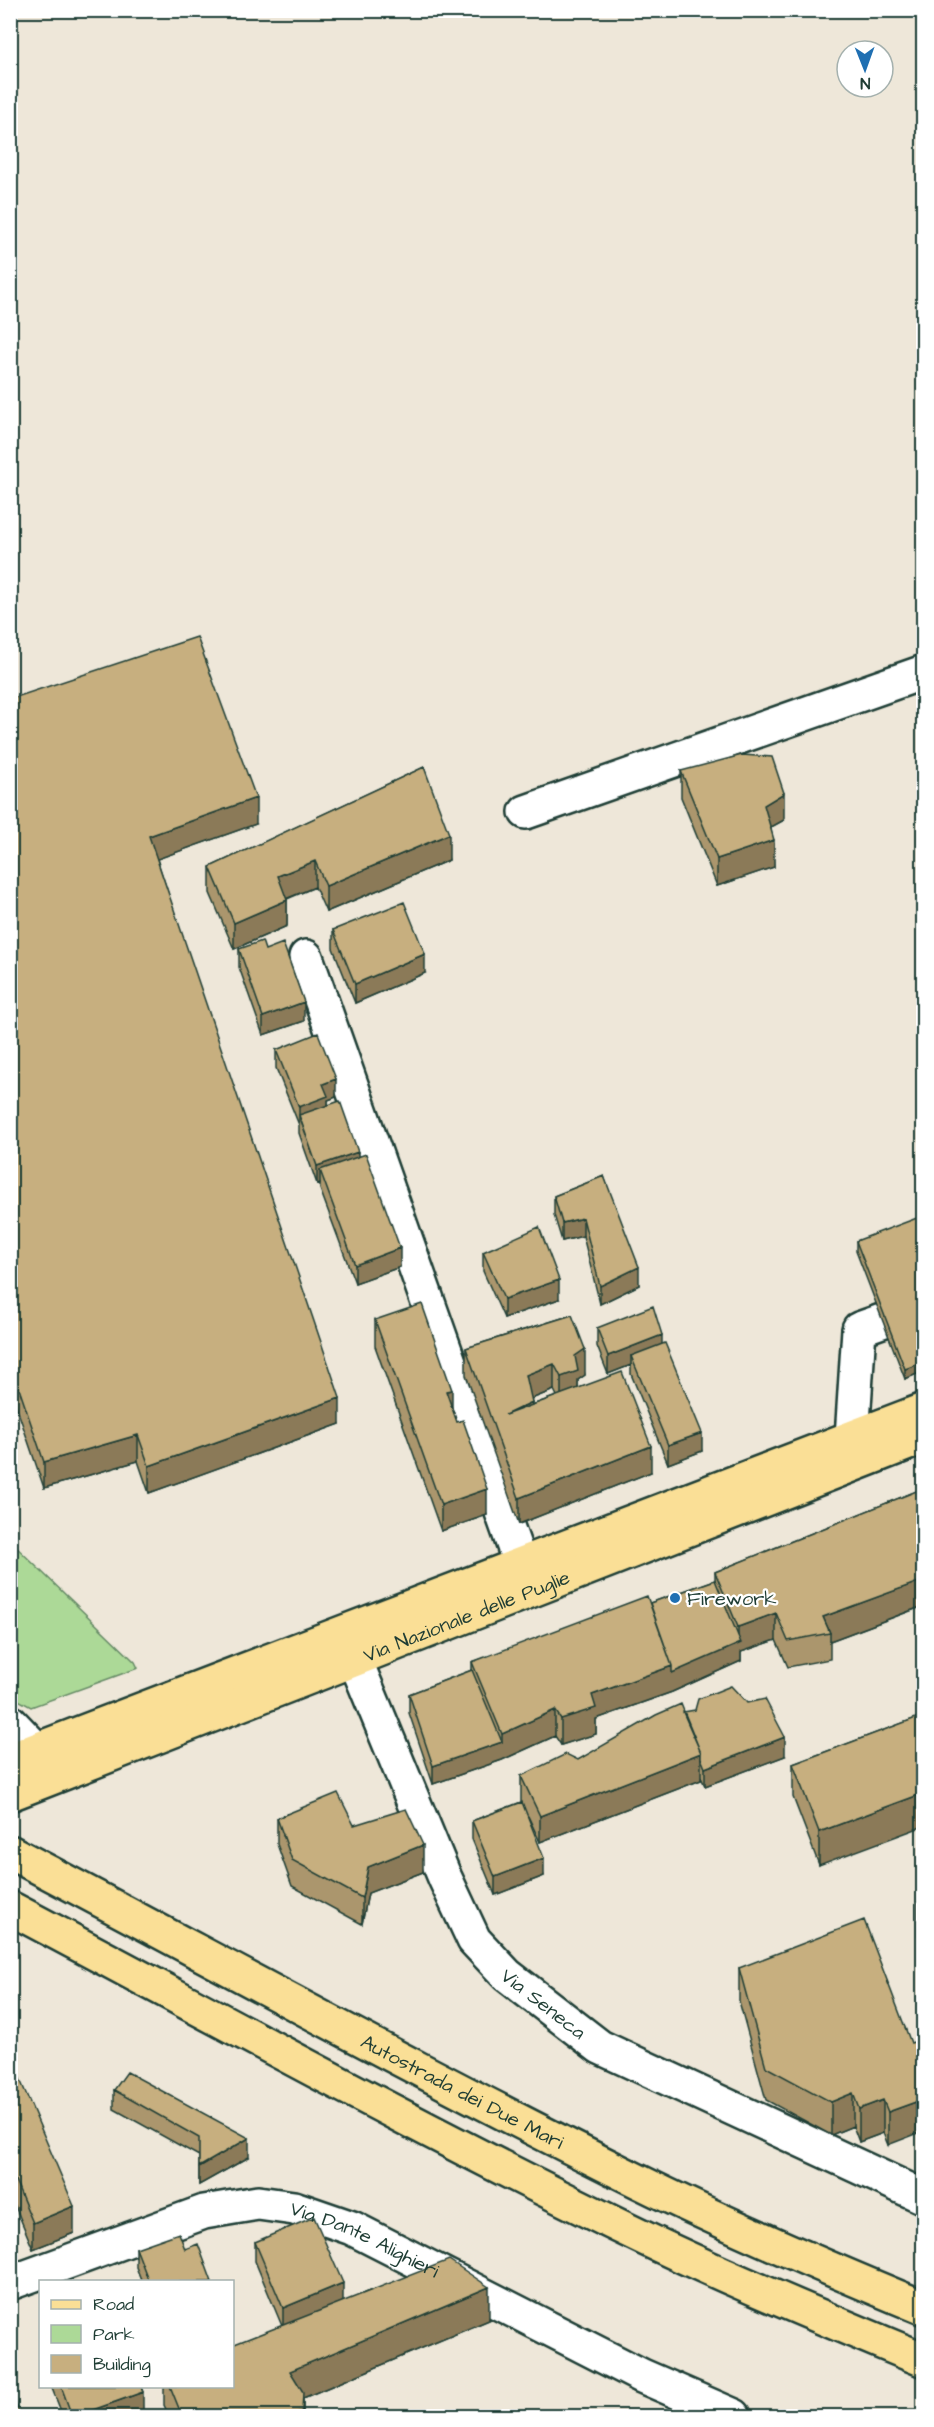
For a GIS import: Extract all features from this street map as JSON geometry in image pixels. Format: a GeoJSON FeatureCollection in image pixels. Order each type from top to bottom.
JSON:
{"type":"FeatureCollection","features":[{"type":"Feature","properties":{"kind":"main road","name":"Via Nazionale delle Puglie"},"geometry":{"type":"LineString","coordinates":[[10,1794],[350,1646],[521,1566],[924,1410]]}},
{"type":"Feature","properties":{"kind":"main road","name":"Via Nazionale delle Puglie"},"geometry":{"type":"LineString","coordinates":[[24,1755],[350,1646],[924,1437]]}},
{"type":"Feature","properties":{"kind":"main road","name":"Autostrada dei Due Mari"},"geometry":{"type":"LineString","coordinates":[[14,1854],[472,2097],[640,2182],[815,2263],[924,2308]]}},
{"type":"Feature","properties":{"kind":"main road"},"geometry":{"type":"LineString","coordinates":[[10,1908],[444,2138],[620,2227],[797,2307],[924,2360]]}},
{"type":"Feature","properties":{"kind":"street"},"geometry":{"type":"LineString","coordinates":[[526,812],[924,672]]}},
{"type":"Feature","properties":{"kind":"street"},"geometry":{"type":"LineString","coordinates":[[306,957],[521,1566]]}},
{"type":"Feature","properties":{"kind":"street"},"geometry":{"type":"LineString","coordinates":[[852,1438],[859,1329],[924,1306]]}},
{"type":"Feature","properties":{"kind":"street","name":"Via Seneca"},"geometry":{"type":"LineString","coordinates":[[350,1646],[445,1878],[474,1940],[507,1975],[600,2047],[924,2197]]}},
{"type":"Feature","properties":{"kind":"street"},"geometry":{"type":"LineString","coordinates":[[10,1722],[24,1755]]}},
{"type":"Feature","properties":{"kind":"street","name":"Via Dante Alighieri"},"geometry":{"type":"LineString","coordinates":[[10,2283],[204,2212],[258,2203],[294,2208],[352,2228],[642,2376],[734,2416]]}},
{"type":"Feature","properties":{"kind":"green space"},"geometry":{"type":"Polygon","coordinates":[[[10,1541],[135,1662],[138,1668],[31,1707],[11,1696],[10,1541]]]}},
{"type":"Feature","properties":{"kind":"building"},"geometry":{"type":"Polygon","coordinates":[[[197,637],[256,798],[149,836],[340,1398],[149,1466],[138,1435],[44,1462],[10,1362],[10,699],[197,637]]]}},
{"type":"Feature","properties":{"kind":"building"},"geometry":{"type":"Polygon","coordinates":[[[742,755],[772,757],[784,793],[764,805],[774,840],[717,859],[681,771],[742,755]]]}},
{"type":"Feature","properties":{"kind":"building"},"geometry":{"type":"Polygon","coordinates":[[[424,767],[449,834],[326,886],[315,861],[278,876],[287,900],[234,923],[210,867],[424,767]]]}},
{"type":"Feature","properties":{"kind":"building"},"geometry":{"type":"Polygon","coordinates":[[[404,902],[425,954],[355,984],[333,930],[404,902]]]}},
{"type":"Feature","properties":{"kind":"building"},"geometry":{"type":"Polygon","coordinates":[[[262,941],[265,950],[283,943],[304,1002],[263,1017],[239,949],[262,941]]]}},
{"type":"Feature","properties":{"kind":"building"},"geometry":{"type":"Polygon","coordinates":[[[318,1033],[336,1079],[323,1084],[328,1096],[299,1107],[276,1050],[318,1033]]]}},
{"type":"Feature","properties":{"kind":"building"},"geometry":{"type":"Polygon","coordinates":[[[340,1101],[358,1152],[317,1166],[299,1115],[340,1101]]]}},
{"type":"Feature","properties":{"kind":"building"},"geometry":{"type":"Polygon","coordinates":[[[366,1154],[400,1248],[355,1265],[320,1170],[366,1154]]]}},
{"type":"Feature","properties":{"kind":"building"},"geometry":{"type":"Polygon","coordinates":[[[604,1176],[639,1267],[600,1286],[583,1218],[562,1223],[554,1196],[604,1176]]]}},
{"type":"Feature","properties":{"kind":"building"},"geometry":{"type":"Polygon","coordinates":[[[917,1218],[924,1234],[924,1362],[905,1369],[856,1241],[917,1218]]]}},
{"type":"Feature","properties":{"kind":"building"},"geometry":{"type":"Polygon","coordinates":[[[539,1227],[559,1280],[504,1299],[483,1252],[539,1227]]]}},
{"type":"Feature","properties":{"kind":"building"},"geometry":{"type":"Polygon","coordinates":[[[422,1304],[452,1390],[446,1391],[457,1422],[463,1420],[487,1489],[441,1505],[375,1320],[422,1304]]]}},
{"type":"Feature","properties":{"kind":"building"},"geometry":{"type":"Polygon","coordinates":[[[653,1306],[662,1335],[608,1356],[597,1328],[653,1306]]]}},
{"type":"Feature","properties":{"kind":"building"},"geometry":{"type":"Polygon","coordinates":[[[572,1315],[585,1349],[575,1356],[578,1371],[561,1377],[554,1364],[526,1375],[532,1402],[505,1415],[622,1372],[651,1446],[519,1498],[466,1348],[572,1315]]]}},
{"type":"Feature","properties":{"kind":"building"},"geometry":{"type":"Polygon","coordinates":[[[665,1343],[702,1433],[668,1445],[631,1356],[665,1343]]]}},
{"type":"Feature","properties":{"kind":"building"},"geometry":{"type":"Polygon","coordinates":[[[924,1488],[924,1580],[823,1617],[830,1633],[788,1641],[776,1613],[738,1627],[715,1572],[924,1488]]]}},
{"type":"Feature","properties":{"kind":"building"},"geometry":{"type":"Polygon","coordinates":[[[715,1580],[741,1643],[672,1673],[672,1666],[650,1603],[715,1580]]]}},
{"type":"Feature","properties":{"kind":"building"},"geometry":{"type":"Polygon","coordinates":[[[647,1596],[672,1666],[592,1695],[596,1708],[561,1719],[555,1710],[502,1734],[472,1662],[647,1596]]]}},
{"type":"Feature","properties":{"kind":"building"},"geometry":{"type":"Polygon","coordinates":[[[472,1670],[502,1742],[433,1766],[409,1694],[472,1670]]]}},
{"type":"Feature","properties":{"kind":"building"},"geometry":{"type":"Polygon","coordinates":[[[731,1686],[747,1703],[765,1699],[785,1737],[705,1768],[683,1712],[695,1710],[698,1699],[731,1686]]]}},
{"type":"Feature","properties":{"kind":"building"},"geometry":{"type":"Polygon","coordinates":[[[681,1704],[701,1753],[540,1816],[521,1776],[566,1754],[578,1760],[656,1715],[681,1704]]]}},
{"type":"Feature","properties":{"kind":"building"},"geometry":{"type":"Polygon","coordinates":[[[924,1715],[924,1793],[819,1832],[793,1764],[924,1715]]]}},
{"type":"Feature","properties":{"kind":"building"},"geometry":{"type":"Polygon","coordinates":[[[338,1793],[354,1825],[406,1809],[423,1845],[368,1867],[362,1898],[292,1860],[277,1818],[338,1793]]]}},
{"type":"Feature","properties":{"kind":"building"},"geometry":{"type":"Polygon","coordinates":[[[522,1802],[544,1858],[495,1877],[472,1821],[522,1802]]]}},
{"type":"Feature","properties":{"kind":"building"},"geometry":{"type":"Polygon","coordinates":[[[924,1900],[924,1915],[918,1902],[924,1900]]]}},
{"type":"Feature","properties":{"kind":"building"},"geometry":{"type":"Polygon","coordinates":[[[864,1920],[911,2043],[924,2038],[924,2099],[888,2112],[883,2100],[859,2109],[853,2093],[831,2102],[766,2067],[739,1968],[864,1920]]]}},
{"type":"Feature","properties":{"kind":"building"},"geometry":{"type":"Polygon","coordinates":[[[10,2056],[74,2206],[33,2223],[10,2168],[10,2056]]]}},
{"type":"Feature","properties":{"kind":"building"},"geometry":{"type":"Polygon","coordinates":[[[127,2072],[249,2138],[199,2167],[199,2138],[114,2090],[127,2072]]]}},
{"type":"Feature","properties":{"kind":"building"},"geometry":{"type":"Polygon","coordinates":[[[314,2217],[343,2283],[283,2308],[255,2242],[314,2217]]]}},
{"type":"Feature","properties":{"kind":"building"},"geometry":{"type":"Polygon","coordinates":[[[179,2233],[185,2249],[198,2244],[211,2280],[148,2280],[136,2248],[179,2233]]]}},
{"type":"Feature","properties":{"kind":"building"},"geometry":{"type":"Polygon","coordinates":[[[449,2260],[489,2287],[290,2371],[303,2392],[302,2411],[288,2416],[182,2416],[171,2388],[234,2388],[234,2344],[449,2260]]]}},
{"type":"Feature","properties":{"kind":"building"},"geometry":{"type":"Polygon","coordinates":[[[62,2388],[142,2388],[143,2392],[72,2416],[62,2388]]]}},
{"type":"Feature","properties":{"kind":"building"},"geometry":{"type":"Polygon","coordinates":[[[10,2390],[21,2416],[10,2416],[10,2390]]]}},
{"type":"Feature","properties":{"kind":"place","name":"Firework"},"geometry":{"type":"Point","coordinates":[675,1598]}}]}
